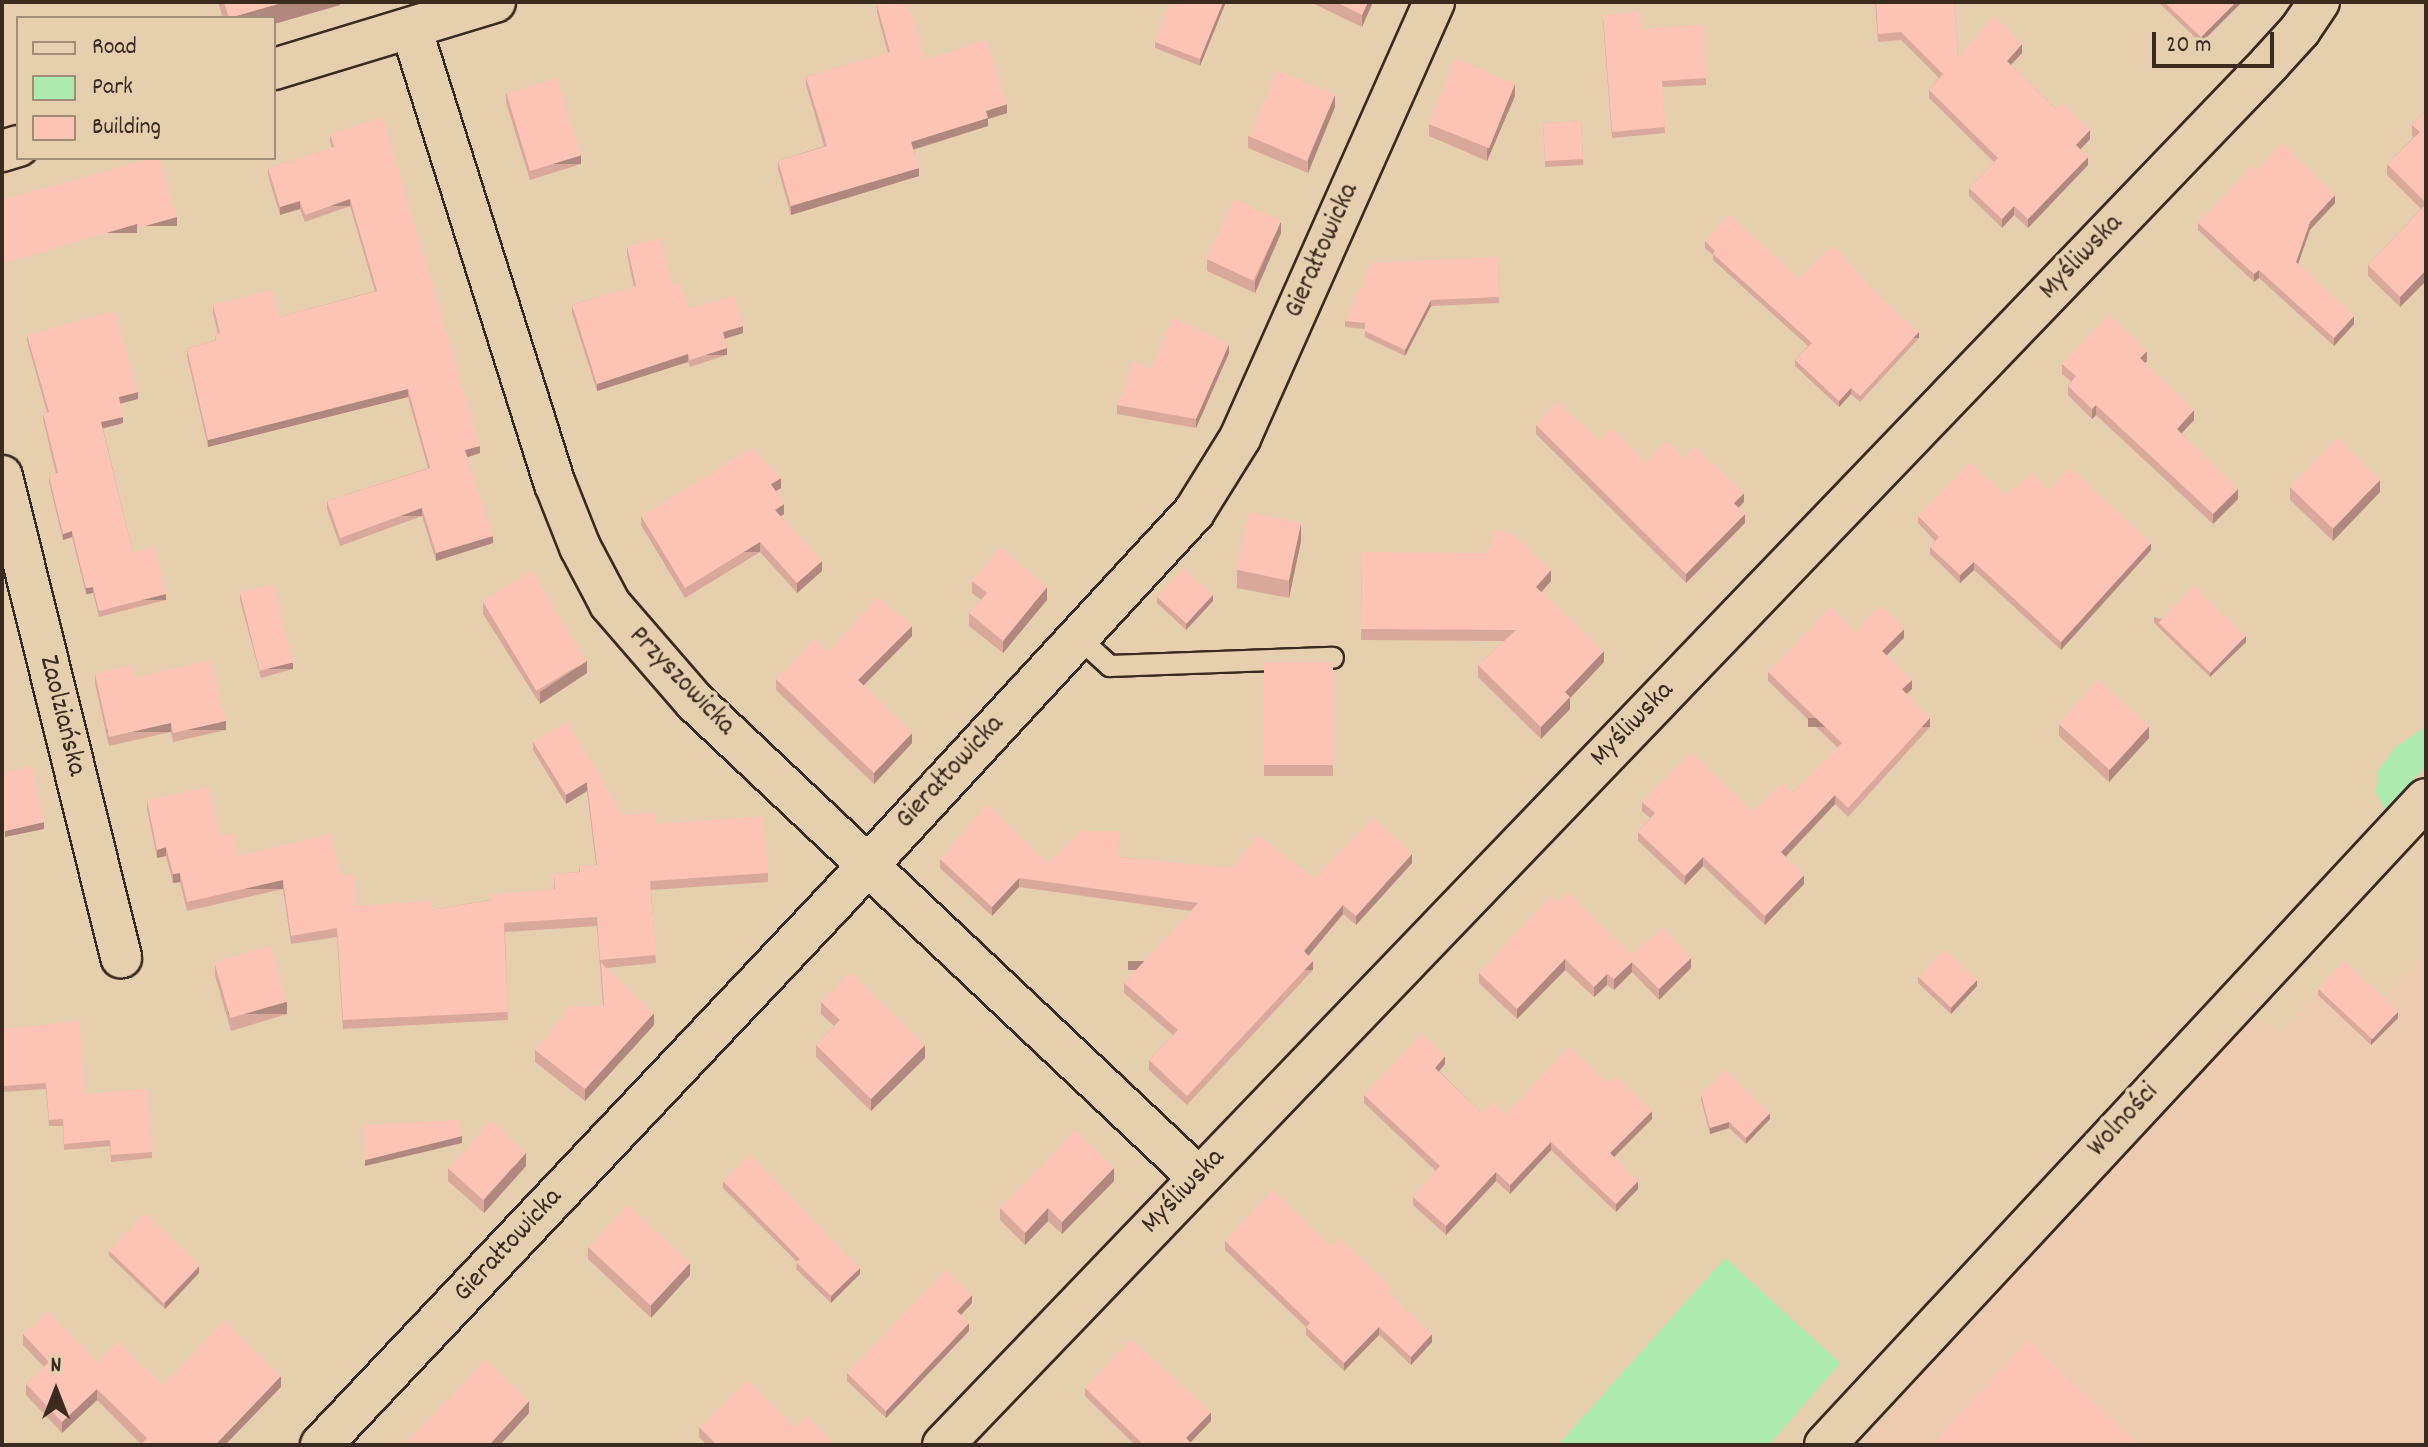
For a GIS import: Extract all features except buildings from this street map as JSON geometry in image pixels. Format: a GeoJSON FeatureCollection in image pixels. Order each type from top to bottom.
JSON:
{"type":"FeatureCollection","features":[{"type":"Feature","properties":{"kind":"street"},"geometry":{"type":"LineString","coordinates":[[276,68],[495,2]]}},
{"type":"Feature","properties":{"kind":"street","name":"Gierałtowicka"},"geometry":{"type":"LineString","coordinates":[[321,1445],[1194,512],[1240,438],[1434,2]]}},
{"type":"Feature","properties":{"kind":"street","name":"Myśliwska"},"geometry":{"type":"LineString","coordinates":[[943,1445],[2270,63],[2300,30],[2319,2]]}},
{"type":"Feature","properties":{"kind":"street","name":"Przyszowicka"},"geometry":{"type":"LineString","coordinates":[[411,28],[555,484],[580,547],[610,604],[695,702],[1198,1177]]}},
{"type":"Feature","properties":{"kind":"street","name":"Zaolziańska"},"geometry":{"type":"LineString","coordinates":[[2,476],[121,957]]}},
{"type":"Feature","properties":{"kind":"street","name":"Wolności"},"geometry":{"type":"LineString","coordinates":[[1825,1445],[2426,799]]}},
{"type":"Feature","properties":{"kind":"lane"},"geometry":{"type":"LineString","coordinates":[[1077,636],[1110,666],[1333,658]]}},
{"type":"Feature","properties":{"kind":"shaded area"},"geometry":{"type":"Polygon","coordinates":[[[2426,952],[2426,1445],[1859,1445],[2236,1027],[2262,1021],[2280,1034],[2346,964],[2384,997],[2426,952]]]}},
{"type":"Feature","properties":{"kind":"green space"},"geometry":{"type":"Polygon","coordinates":[[[2426,726],[2426,766],[2385,810],[2376,792],[2378,771],[2395,748],[2426,726]]]}},
{"type":"Feature","properties":{"kind":"green space"},"geometry":{"type":"Polygon","coordinates":[[[1725,1258],[1840,1363],[1769,1445],[1558,1445],[1725,1258]]]}}]}
